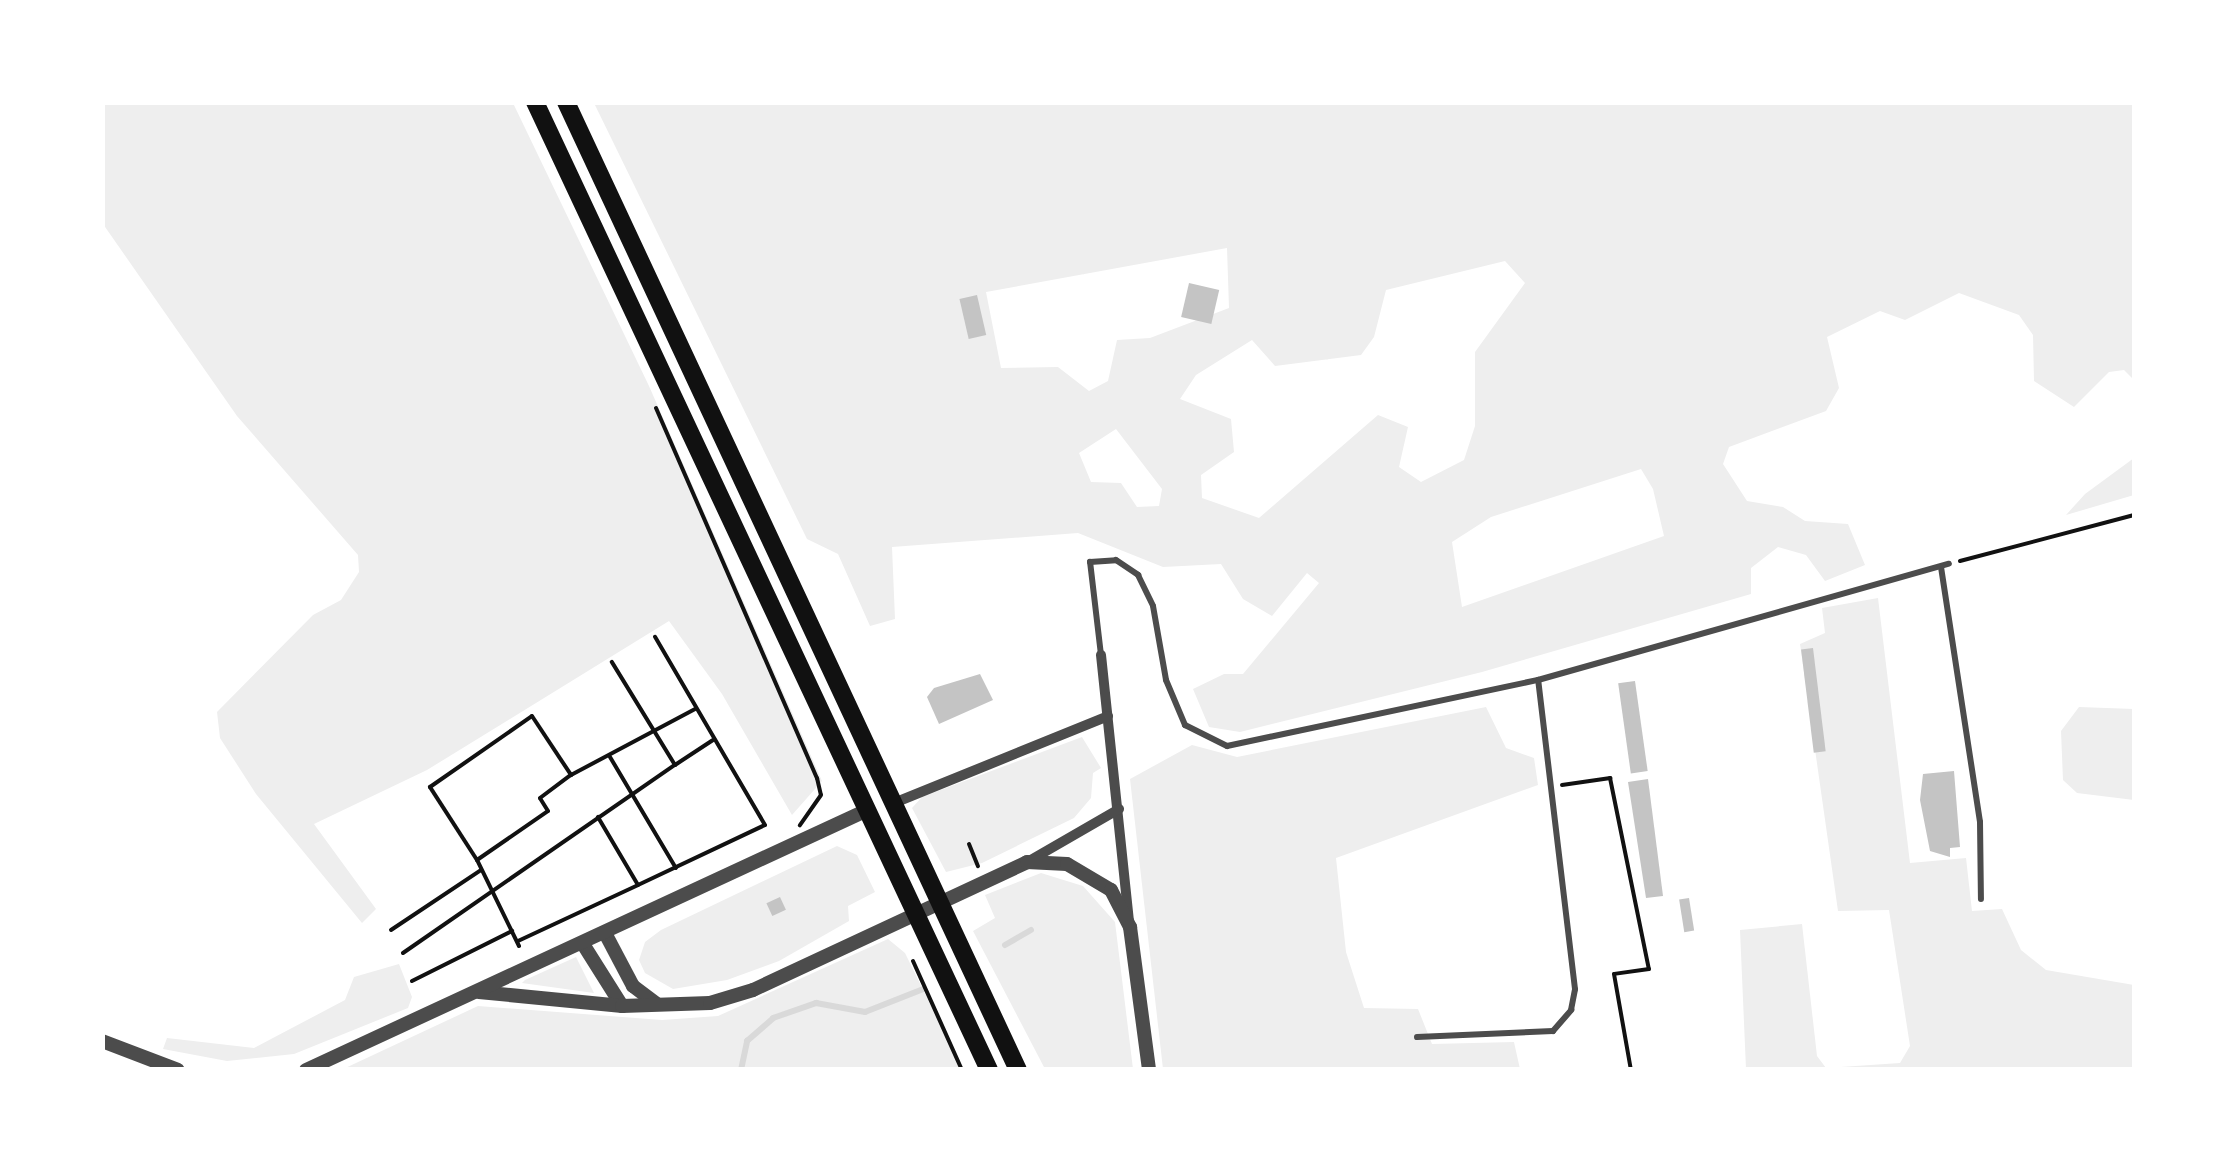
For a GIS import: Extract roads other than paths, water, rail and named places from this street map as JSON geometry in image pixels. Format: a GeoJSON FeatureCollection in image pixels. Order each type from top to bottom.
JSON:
{"type":"FeatureCollection","features":[{"type":"Feature","properties":{"kind":"main road"},"geometry":{"type":"LineString","coordinates":[[535,102],[988,1070]]}},
{"type":"Feature","properties":{"kind":"main road"},"geometry":{"type":"LineString","coordinates":[[566,102],[1018,1070]]}},
{"type":"Feature","properties":{"kind":"street"},"geometry":{"type":"LineString","coordinates":[[1101,655],[1149,1070]]}},
{"type":"Feature","properties":{"kind":"street"},"geometry":{"type":"LineString","coordinates":[[894,802],[1108,716]]}},
{"type":"Feature","properties":{"kind":"street"},"geometry":{"type":"LineString","coordinates":[[479,992],[662,1007],[753,990],[1028,862],[1119,809]]}},
{"type":"Feature","properties":{"kind":"street"},"geometry":{"type":"LineString","coordinates":[[306,1070],[865,811]]}},
{"type":"Feature","properties":{"kind":"street"},"geometry":{"type":"LineString","coordinates":[[1028,862],[1067,864],[1096,877],[1130,927]]}},
{"type":"Feature","properties":{"kind":"street"},"geometry":{"type":"LineString","coordinates":[[605,934],[632,986],[662,1007]]}},
{"type":"Feature","properties":{"kind":"street"},"geometry":{"type":"LineString","coordinates":[[583,944],[622,1006]]}},
{"type":"Feature","properties":{"kind":"street"},"geometry":{"type":"LineString","coordinates":[[102,1041],[178,1070]]}},
{"type":"Feature","properties":{"kind":"lane"},"geometry":{"type":"LineString","coordinates":[[1101,655],[1090,562],[1116,560],[1138,576],[1153,606],[1166,680],[1185,725],[1227,746],[1538,680],[1945,566],[1980,822],[1981,899]]}},
{"type":"Feature","properties":{"kind":"lane"},"geometry":{"type":"LineString","coordinates":[[1418,1037],[1553,1031],[1567,1022],[1576,989],[1538,680]]}},
{"type":"Feature","properties":{"kind":"waterway"},"geometry":{"type":"LineString","coordinates":[[1005,945],[1031,930]]}},
{"type":"Feature","properties":{"kind":"waterway"},"geometry":{"type":"LineString","coordinates":[[741,1070],[747,1041],[773,1018],[816,1003],[865,1012],[923,989]]}}]}
